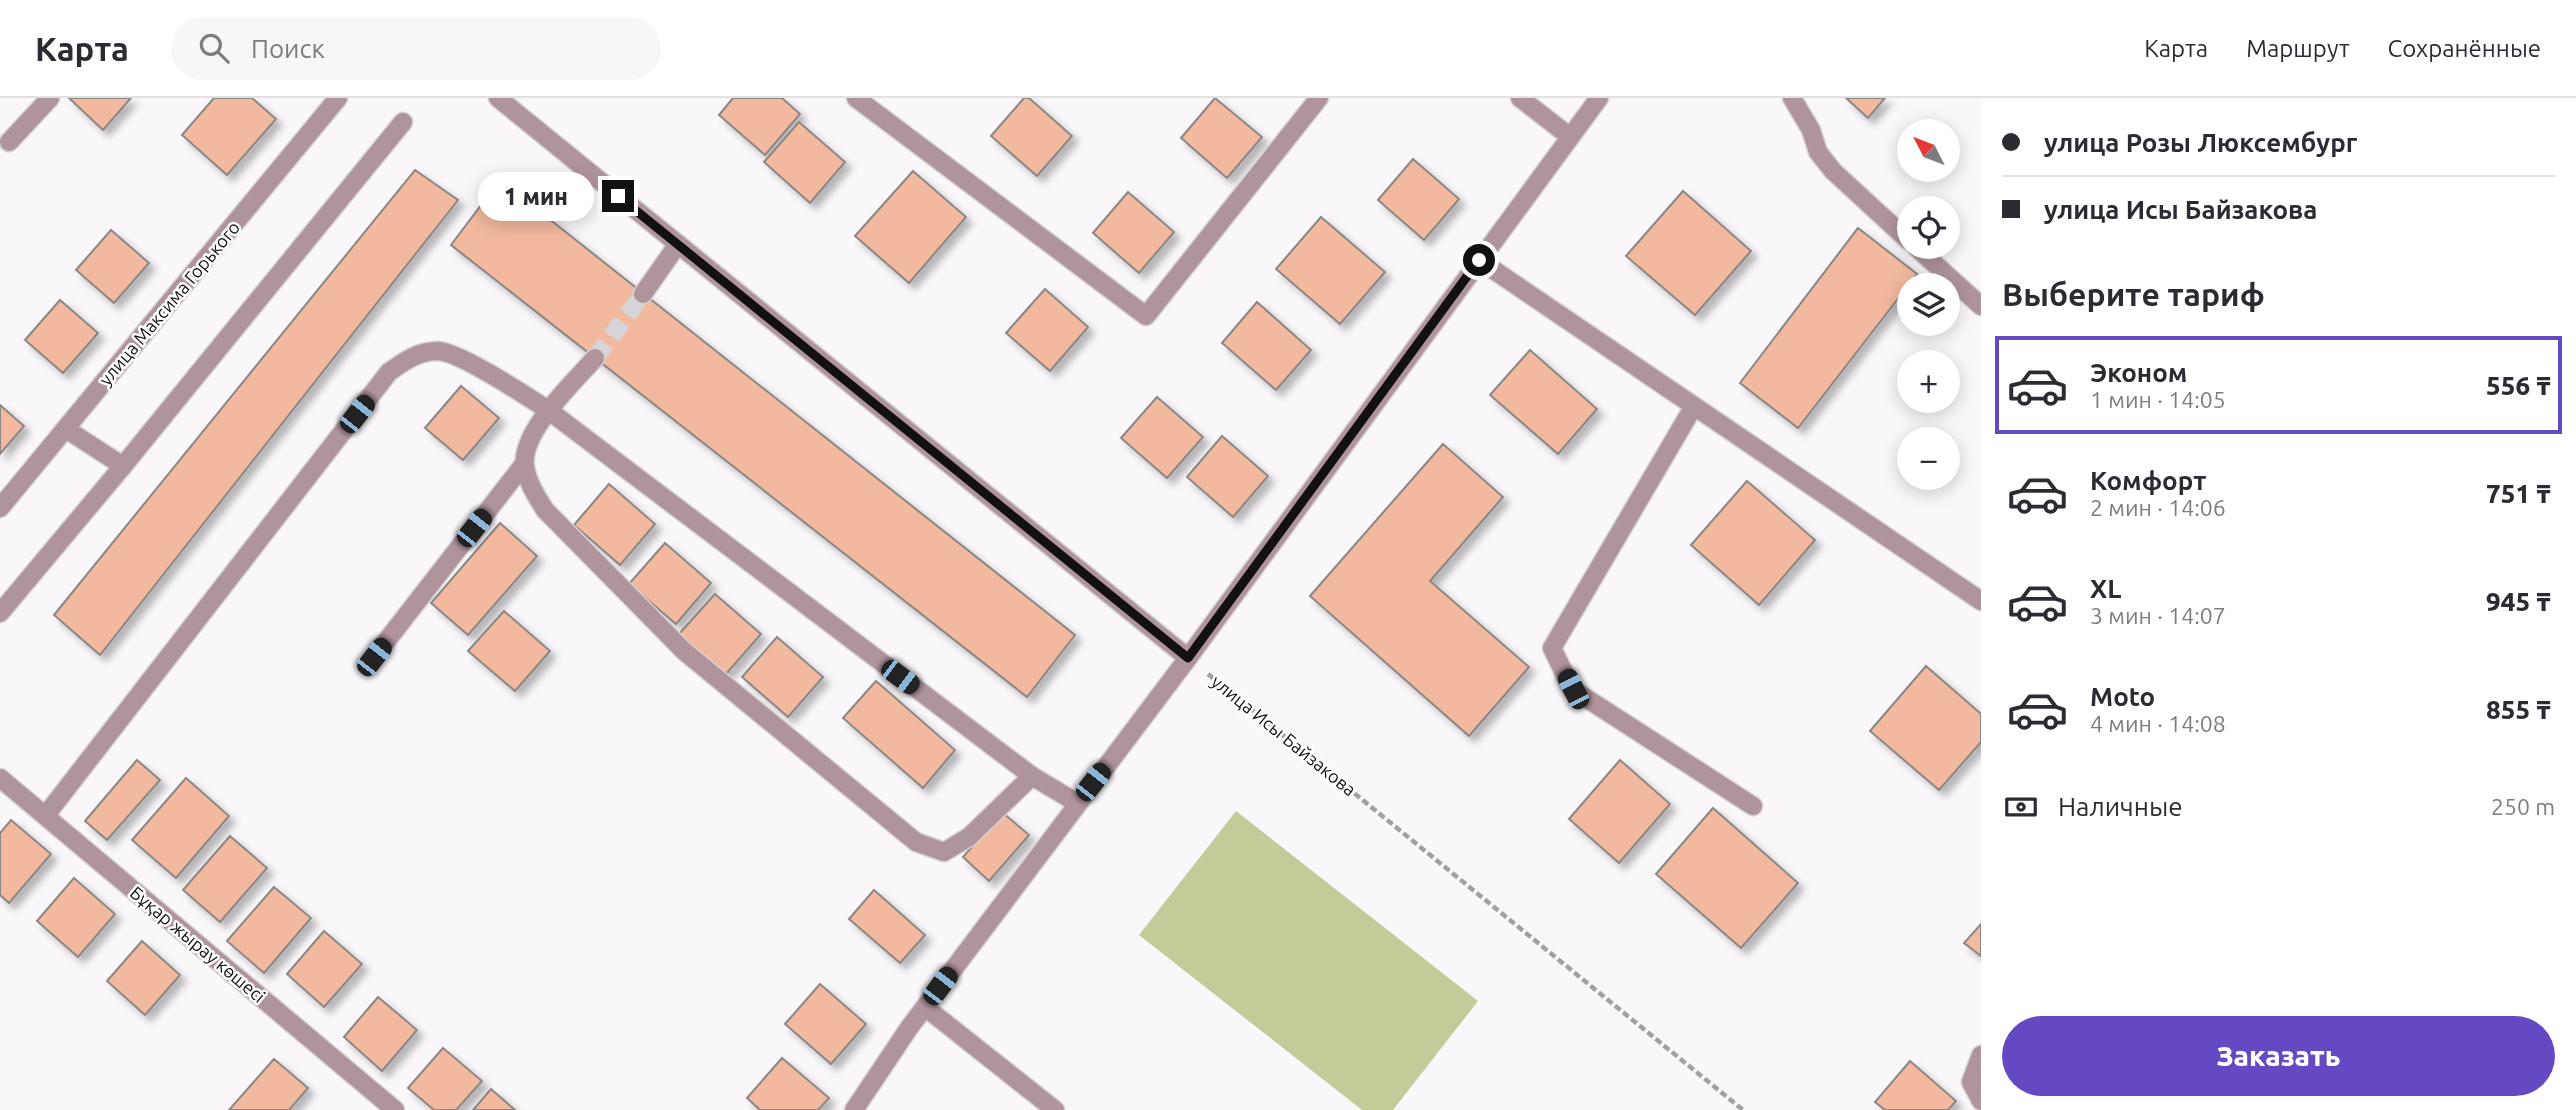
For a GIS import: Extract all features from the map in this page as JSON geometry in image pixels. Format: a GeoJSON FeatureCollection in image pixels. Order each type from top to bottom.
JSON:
{"type":"FeatureCollection","features":[{"type":"Feature","properties":{"kind":"street"},"geometry":{"type":"LineString","coordinates":[[9,142],[50,98]]}},
{"type":"Feature","properties":{"kind":"street","name":"улица Максима Горького"},"geometry":{"type":"LineString","coordinates":[[0,508],[338,98]]}},
{"type":"Feature","properties":{"kind":"street"},"geometry":{"type":"LineString","coordinates":[[498,98],[1188,658]]}},
{"type":"Feature","properties":{"kind":"street"},"geometry":{"type":"LineString","coordinates":[[856,98],[1146,316],[1319,98]]}},
{"type":"Feature","properties":{"kind":"street"},"geometry":{"type":"LineString","coordinates":[[1520,98],[1569,136]]}},
{"type":"Feature","properties":{"kind":"street"},"geometry":{"type":"LineString","coordinates":[[854,1110],[925,1007],[1188,658],[1599,98]]}},
{"type":"Feature","properties":{"kind":"street"},"geometry":{"type":"LineString","coordinates":[[1792,98],[1811,130],[1818,152],[1833,171],[1897,230]]}},
{"type":"Feature","properties":{"kind":"street"},"geometry":{"type":"LineString","coordinates":[[0,613],[402,122]]}},
{"type":"Feature","properties":{"kind":"street"},"geometry":{"type":"LineString","coordinates":[[643,294],[678,244]]}},
{"type":"Feature","properties":{"kind":"street"},"geometry":{"type":"LineString","coordinates":[[1929,259],[1981,306]]}},
{"type":"Feature","properties":{"kind":"street"},"geometry":{"type":"LineString","coordinates":[[1479,260],[1981,601]]}},
{"type":"Feature","properties":{"kind":"street"},"geometry":{"type":"LineString","coordinates":[[46,815],[389,372],[414,355],[441,351],[506,382],[548,410],[1032,776],[1077,803]]}},
{"type":"Feature","properties":{"kind":"street"},"geometry":{"type":"LineString","coordinates":[[374,657],[524,464],[532,435],[548,410],[595,358]]}},
{"type":"Feature","properties":{"kind":"street"},"geometry":{"type":"LineString","coordinates":[[1694,406],[1552,648],[1573,689],[1754,806]]}},
{"type":"Feature","properties":{"kind":"street"},"geometry":{"type":"LineString","coordinates":[[65,429],[123,466]]}},
{"type":"Feature","properties":{"kind":"street"},"geometry":{"type":"LineString","coordinates":[[524,464],[533,491],[545,510],[684,651],[916,842],[944,852],[969,837],[1032,776]]}},
{"type":"Feature","properties":{"kind":"street","name":"Бұқар жырау көшесі"},"geometry":{"type":"LineString","coordinates":[[0,778],[395,1110]]}},
{"type":"Feature","properties":{"kind":"street"},"geometry":{"type":"LineString","coordinates":[[925,1007],[1055,1110]]}},
{"type":"Feature","properties":{"kind":"street"},"geometry":{"type":"LineString","coordinates":[[1981,1055],[1971,1082],[1981,1101]]}},
{"type":"Feature","properties":{"kind":"path","name":"улица Исы Байзакова"},"geometry":{"type":"LineString","coordinates":[[1188,658],[1743,1110]]}},
{"type":"Feature","properties":{"kind":"green space"},"geometry":{"type":"Polygon","coordinates":[[[1236,811],[1478,1001],[1393,1110],[1362,1110],[1139,935],[1236,811]]]}},
{"type":"Feature","properties":{"kind":"building"},"geometry":{"type":"Polygon","coordinates":[[[69,98],[131,98],[103,130],[69,98]]]}},
{"type":"Feature","properties":{"kind":"building"},"geometry":{"type":"Polygon","coordinates":[[[214,98],[252,98],[276,119],[227,175],[182,135],[214,98]]]}},
{"type":"Feature","properties":{"kind":"building"},"geometry":{"type":"Polygon","coordinates":[[[733,98],[782,98],[800,114],[765,155],[719,115],[733,98]]]}},
{"type":"Feature","properties":{"kind":"building"},"geometry":{"type":"Polygon","coordinates":[[[1024,98],[1029,98],[1072,136],[1037,176],[991,136],[1024,98]]]}},
{"type":"Feature","properties":{"kind":"building"},"geometry":{"type":"Polygon","coordinates":[[[1215,98],[1262,137],[1227,178],[1181,138],[1215,98]]]}},
{"type":"Feature","properties":{"kind":"building"},"geometry":{"type":"Polygon","coordinates":[[[1846,98],[1885,98],[1868,118],[1846,98]]]}},
{"type":"Feature","properties":{"kind":"building"},"geometry":{"type":"Polygon","coordinates":[[[799,122],[845,162],[810,203],[764,162],[799,122]]]}},
{"type":"Feature","properties":{"kind":"building"},"geometry":{"type":"Polygon","coordinates":[[[1413,159],[1459,199],[1424,240],[1378,200],[1413,159]]]}},
{"type":"Feature","properties":{"kind":"building"},"geometry":{"type":"Polygon","coordinates":[[[415,170],[458,200],[100,655],[54,615],[415,170]]]}},
{"type":"Feature","properties":{"kind":"building"},"geometry":{"type":"Polygon","coordinates":[[[913,171],[966,217],[909,283],[855,236],[913,171]]]}},
{"type":"Feature","properties":{"kind":"building"},"geometry":{"type":"Polygon","coordinates":[[[500,180],[1075,635],[1027,697],[451,245],[500,180]]]}},
{"type":"Feature","properties":{"kind":"building"},"geometry":{"type":"Polygon","coordinates":[[[1683,191],[1751,251],[1695,315],[1626,256],[1683,191]]]}},
{"type":"Feature","properties":{"kind":"building"},"geometry":{"type":"Polygon","coordinates":[[[1128,192],[1174,232],[1139,273],[1093,233],[1128,192]]]}},
{"type":"Feature","properties":{"kind":"building"},"geometry":{"type":"Polygon","coordinates":[[[1321,217],[1385,272],[1340,324],[1276,269],[1321,217]]]}},
{"type":"Feature","properties":{"kind":"building"},"geometry":{"type":"Polygon","coordinates":[[[1858,228],[1916,273],[1897,273],[1897,300],[1798,428],[1740,383],[1858,228]]]}},
{"type":"Feature","properties":{"kind":"building"},"geometry":{"type":"Polygon","coordinates":[[[111,230],[149,263],[114,303],[76,270],[111,230]]]}},
{"type":"Feature","properties":{"kind":"building"},"geometry":{"type":"Polygon","coordinates":[[[1045,289],[1088,327],[1050,371],[1006,333],[1045,289]]]}},
{"type":"Feature","properties":{"kind":"building"},"geometry":{"type":"Polygon","coordinates":[[[60,300],[98,333],[63,373],[25,340],[60,300]]]}},
{"type":"Feature","properties":{"kind":"building"},"geometry":{"type":"Polygon","coordinates":[[[1257,302],[1311,350],[1276,390],[1222,343],[1257,302]]]}},
{"type":"Feature","properties":{"kind":"building"},"geometry":{"type":"Polygon","coordinates":[[[1530,350],[1597,409],[1558,454],[1490,395],[1530,350]]]}},
{"type":"Feature","properties":{"kind":"building"},"geometry":{"type":"Polygon","coordinates":[[[461,386],[499,418],[463,460],[425,428],[461,386]]]}},
{"type":"Feature","properties":{"kind":"building"},"geometry":{"type":"Polygon","coordinates":[[[1157,397],[1203,437],[1167,478],[1121,438],[1157,397]]]}},
{"type":"Feature","properties":{"kind":"building"},"geometry":{"type":"Polygon","coordinates":[[[0,405],[24,426],[0,454],[0,405]]]}},
{"type":"Feature","properties":{"kind":"building"},"geometry":{"type":"Polygon","coordinates":[[[1222,436],[1268,476],[1233,517],[1187,477],[1222,436]]]}},
{"type":"Feature","properties":{"kind":"building"},"geometry":{"type":"Polygon","coordinates":[[[1443,444],[1503,497],[1430,581],[1529,667],[1469,736],[1310,596],[1443,444]]]}},
{"type":"Feature","properties":{"kind":"building"},"geometry":{"type":"Polygon","coordinates":[[[1747,481],[1815,540],[1759,605],[1691,545],[1747,481]]]}},
{"type":"Feature","properties":{"kind":"building"},"geometry":{"type":"Polygon","coordinates":[[[609,484],[655,524],[620,565],[574,525],[609,484]]]}},
{"type":"Feature","properties":{"kind":"building"},"geometry":{"type":"Polygon","coordinates":[[[500,523],[537,556],[468,635],[431,603],[500,523]]]}},
{"type":"Feature","properties":{"kind":"building"},"geometry":{"type":"Polygon","coordinates":[[[665,543],[711,583],[676,624],[629,584],[665,543]]]}},
{"type":"Feature","properties":{"kind":"building"},"geometry":{"type":"Polygon","coordinates":[[[715,594],[761,634],[725,675],[679,634],[715,594]]]}},
{"type":"Feature","properties":{"kind":"building"},"geometry":{"type":"Polygon","coordinates":[[[504,611],[550,651],[515,691],[468,651],[504,611]]]}},
{"type":"Feature","properties":{"kind":"building"},"geometry":{"type":"Polygon","coordinates":[[[777,637],[823,677],[788,717],[742,677],[777,637]]]}},
{"type":"Feature","properties":{"kind":"building"},"geometry":{"type":"Polygon","coordinates":[[[1926,666],[1981,714],[1981,742],[1939,790],[1870,731],[1926,666]]]}},
{"type":"Feature","properties":{"kind":"building"},"geometry":{"type":"Polygon","coordinates":[[[876,681],[955,750],[923,788],[843,718],[876,681]]]}},
{"type":"Feature","properties":{"kind":"building"},"geometry":{"type":"Polygon","coordinates":[[[137,760],[160,780],[107,840],[85,821],[137,760]]]}},
{"type":"Feature","properties":{"kind":"building"},"geometry":{"type":"Polygon","coordinates":[[[1620,760],[1670,804],[1619,863],[1569,819],[1620,760]]]}},
{"type":"Feature","properties":{"kind":"building"},"geometry":{"type":"Polygon","coordinates":[[[186,778],[229,816],[176,878],[132,840],[186,778]]]}},
{"type":"Feature","properties":{"kind":"building"},"geometry":{"type":"Polygon","coordinates":[[[1713,808],[1798,883],[1741,948],[1656,874],[1713,808]]]}},
{"type":"Feature","properties":{"kind":"building"},"geometry":{"type":"Polygon","coordinates":[[[1002,812],[1029,835],[989,881],[963,857],[1002,812]]]}},
{"type":"Feature","properties":{"kind":"building"},"geometry":{"type":"Polygon","coordinates":[[[11,820],[51,854],[9,903],[0,895],[0,833],[11,820]]]}},
{"type":"Feature","properties":{"kind":"building"},"geometry":{"type":"Polygon","coordinates":[[[230,836],[267,868],[220,922],[183,890],[230,836]]]}},
{"type":"Feature","properties":{"kind":"building"},"geometry":{"type":"Polygon","coordinates":[[[74,878],[115,914],[78,957],[37,921],[74,878]]]}},
{"type":"Feature","properties":{"kind":"building"},"geometry":{"type":"Polygon","coordinates":[[[274,887],[311,918],[264,973],[227,941],[274,887]]]}},
{"type":"Feature","properties":{"kind":"building"},"geometry":{"type":"Polygon","coordinates":[[[874,890],[925,935],[900,963],[849,919],[874,890]]]}},
{"type":"Feature","properties":{"kind":"building"},"geometry":{"type":"Polygon","coordinates":[[[1981,924],[1981,956],[1964,943],[1981,924]]]}},
{"type":"Feature","properties":{"kind":"building"},"geometry":{"type":"Polygon","coordinates":[[[324,931],[362,964],[324,1007],[287,974],[324,931]]]}},
{"type":"Feature","properties":{"kind":"building"},"geometry":{"type":"Polygon","coordinates":[[[142,941],[180,975],[145,1015],[107,981],[142,941]]]}},
{"type":"Feature","properties":{"kind":"building"},"geometry":{"type":"Polygon","coordinates":[[[820,984],[866,1024],[831,1064],[785,1024],[820,984]]]}},
{"type":"Feature","properties":{"kind":"building"},"geometry":{"type":"Polygon","coordinates":[[[378,997],[417,1030],[382,1071],[344,1037],[378,997]]]}},
{"type":"Feature","properties":{"kind":"building"},"geometry":{"type":"Polygon","coordinates":[[[443,1048],[482,1081],[456,1110],[434,1110],[408,1088],[443,1048]]]}},
{"type":"Feature","properties":{"kind":"building"},"geometry":{"type":"Polygon","coordinates":[[[782,1058],[829,1098],[818,1110],[760,1110],[747,1098],[782,1058]]]}},
{"type":"Feature","properties":{"kind":"building"},"geometry":{"type":"Polygon","coordinates":[[[274,1059],[308,1088],[289,1110],[229,1110],[274,1059]]]}},
{"type":"Feature","properties":{"kind":"building"},"geometry":{"type":"Polygon","coordinates":[[[1910,1061],[1956,1101],[1948,1110],[1885,1110],[1875,1102],[1910,1061]]]}},
{"type":"Feature","properties":{"kind":"building"},"geometry":{"type":"Polygon","coordinates":[[[491,1089],[515,1110],[473,1110],[491,1089]]]}},
{"type":"Feature","properties":{"kind":"tunnel"},"geometry":{"type":"LineString","coordinates":[[595,358],[643,294]]}},
{"type":"Feature","properties":{"kind":"route"},"geometry":{"type":"LineString","coordinates":[[618,196],[1188,658],[1479,260]]}}]}
